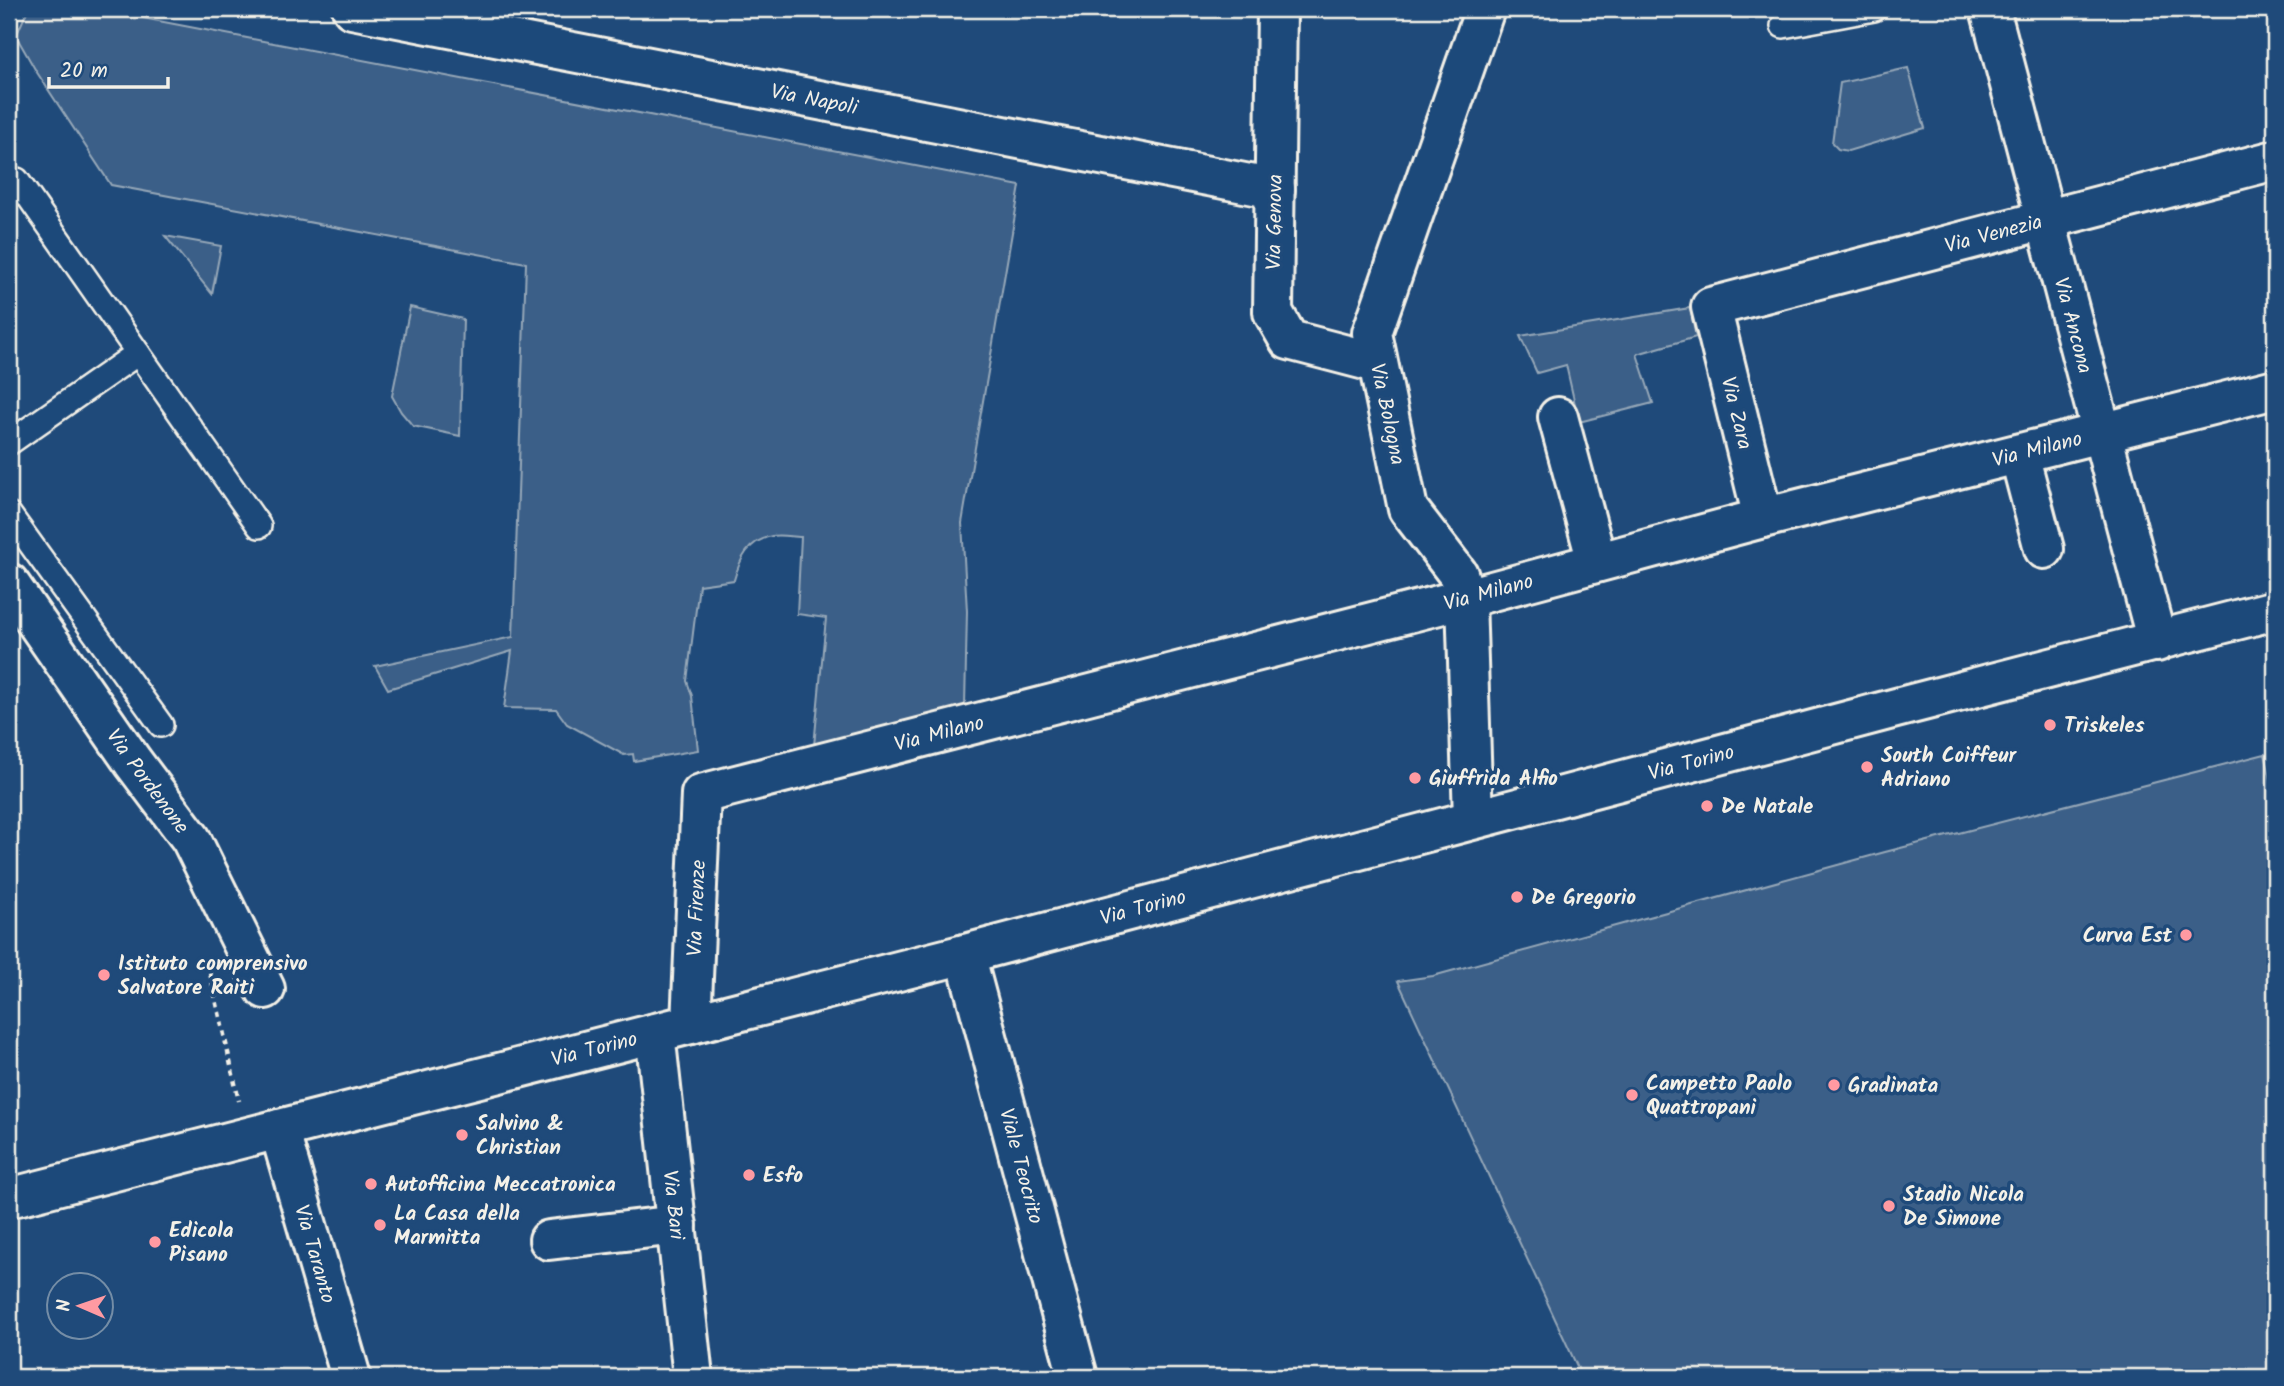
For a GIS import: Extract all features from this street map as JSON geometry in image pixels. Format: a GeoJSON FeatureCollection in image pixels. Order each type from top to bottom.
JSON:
{"type":"FeatureCollection","features":[{"type":"Feature","properties":{"kind":"street","name":"Via Napoli"},"geometry":{"type":"LineString","coordinates":[[352,9],[1275,189]]}},
{"type":"Feature","properties":{"kind":"street","name":"Via Genova"},"geometry":{"type":"LineString","coordinates":[[1277,9],[1273,312],[1289,340],[1377,363]]}},
{"type":"Feature","properties":{"kind":"street","name":"Via Bologna"},"geometry":{"type":"LineString","coordinates":[[1473,819],[1466,598],[1458,573],[1408,509],[1372,333],[1485,9]]}},
{"type":"Feature","properties":{"kind":"street","name":"Via Ancona"},"geometry":{"type":"LineString","coordinates":[[1990,9],[2157,642]]}},
{"type":"Feature","properties":{"kind":"street","name":"Via Venezia"},"geometry":{"type":"LineString","coordinates":[[1711,307],[2275,160]]}},
{"type":"Feature","properties":{"kind":"street","name":"Via Zara"},"geometry":{"type":"LineString","coordinates":[[1711,307],[1763,518]]}},
{"type":"Feature","properties":{"kind":"street","name":"Via Milano"},"geometry":{"type":"LineString","coordinates":[[701,794],[1466,598],[1763,518],[2275,389]]}},
{"type":"Feature","properties":{"kind":"street"},"geometry":{"type":"LineString","coordinates":[[1558,417],[1597,562]]}},
{"type":"Feature","properties":{"kind":"street"},"geometry":{"type":"LineString","coordinates":[[2019,454],[2044,549]]}},
{"type":"Feature","properties":{"kind":"street","name":"Via Pordenone"},"geometry":{"type":"LineString","coordinates":[[9,583],[133,762],[191,839],[265,989]]}},
{"type":"Feature","properties":{"kind":"street","name":"Via Torino"},"geometry":{"type":"LineString","coordinates":[[9,1198],[965,954],[2275,610]]}},
{"type":"Feature","properties":{"kind":"street","name":"Via Firenze"},"geometry":{"type":"LineString","coordinates":[[673,1029],[701,794]]}},
{"type":"Feature","properties":{"kind":"street","name":"Viale Teocrito"},"geometry":{"type":"LineString","coordinates":[[965,954],[1078,1377]]}},
{"type":"Feature","properties":{"kind":"street","name":"Via Bari"},"geometry":{"type":"LineString","coordinates":[[673,1029],[677,1225],[693,1377]]}},
{"type":"Feature","properties":{"kind":"street","name":"Via Taranto"},"geometry":{"type":"LineString","coordinates":[[279,1129],[351,1377]]}},
{"type":"Feature","properties":{"kind":"street"},"geometry":{"type":"LineString","coordinates":[[549,1240],[677,1225]]}},
{"type":"Feature","properties":{"kind":"lane"},"geometry":{"type":"LineString","coordinates":[[1783,26],[1874,9]]}},
{"type":"Feature","properties":{"kind":"lane"},"geometry":{"type":"LineString","coordinates":[[17,180],[259,526]]}},
{"type":"Feature","properties":{"kind":"lane"},"geometry":{"type":"LineString","coordinates":[[9,443],[138,353]]}},
{"type":"Feature","properties":{"kind":"lane"},"geometry":{"type":"LineString","coordinates":[[9,514],[161,725]]}},
{"type":"Feature","properties":{"kind":"shaded area"},"geometry":{"type":"Polygon","coordinates":[[[28,9],[96,9],[1020,186],[962,523],[967,611],[965,706],[814,746],[826,618],[797,614],[801,537],[779,535],[764,538],[746,552],[734,580],[699,585],[687,681],[692,696],[698,750],[634,761],[633,754],[624,755],[567,724],[556,709],[504,708],[512,651],[388,689],[375,666],[513,637],[526,263],[111,185],[16,36],[28,9]]]}},
{"type":"Feature","properties":{"kind":"shaded area"},"geometry":{"type":"Polygon","coordinates":[[[1908,68],[1925,128],[1848,151],[1838,149],[1832,143],[1840,83],[1908,68]]]}},
{"type":"Feature","properties":{"kind":"shaded area"},"geometry":{"type":"Polygon","coordinates":[[[165,236],[221,246],[212,294],[165,236]]]}},
{"type":"Feature","properties":{"kind":"shaded area"},"geometry":{"type":"Polygon","coordinates":[[[410,307],[463,319],[460,436],[413,426],[392,396],[410,307]]]}},
{"type":"Feature","properties":{"kind":"shaded area"},"geometry":{"type":"Polygon","coordinates":[[[1690,308],[1696,337],[1637,354],[1653,403],[1579,422],[1566,365],[1537,373],[1520,336],[1690,308]]]}},
{"type":"Feature","properties":{"kind":"shaded area","name":"Stadio Nicola De Simone"},"geometry":{"type":"Polygon","coordinates":[[[2265,754],[2275,797],[2275,1377],[1582,1377],[1398,981],[1433,976],[1885,852],[2265,754]]]}},
{"type":"Feature","properties":{"kind":"place","name":"Triskeles"},"geometry":{"type":"Point","coordinates":[2050,725]}},
{"type":"Feature","properties":{"kind":"place","name":"South Coiffeur Adriano"},"geometry":{"type":"Point","coordinates":[1867,767]}},
{"type":"Feature","properties":{"kind":"place","name":"Giuffrida Alfio"},"geometry":{"type":"Point","coordinates":[1415,778]}},
{"type":"Feature","properties":{"kind":"place","name":"De Natale"},"geometry":{"type":"Point","coordinates":[1707,806]}},
{"type":"Feature","properties":{"kind":"place","name":"De Gregorio"},"geometry":{"type":"Point","coordinates":[1517,897]}},
{"type":"Feature","properties":{"kind":"place","name":"Curva Est"},"geometry":{"type":"Point","coordinates":[2186,935]}},
{"type":"Feature","properties":{"kind":"place","name":"Istituto comprensivo Salvatore Raiti"},"geometry":{"type":"Point","coordinates":[104,975]}},
{"type":"Feature","properties":{"kind":"place","name":"Gradinata"},"geometry":{"type":"Point","coordinates":[1834,1085]}},
{"type":"Feature","properties":{"kind":"place","name":"Campetto Paolo Quattropani"},"geometry":{"type":"Point","coordinates":[1632,1095]}},
{"type":"Feature","properties":{"kind":"place","name":"Salvino & Christian"},"geometry":{"type":"Point","coordinates":[462,1135]}},
{"type":"Feature","properties":{"kind":"place","name":"Esfo"},"geometry":{"type":"Point","coordinates":[749,1175]}},
{"type":"Feature","properties":{"kind":"place","name":"Autofficina Meccatronica"},"geometry":{"type":"Point","coordinates":[371,1184]}},
{"type":"Feature","properties":{"kind":"place","name":"Stadio Nicola De Simone"},"geometry":{"type":"Point","coordinates":[1889,1206]}},
{"type":"Feature","properties":{"kind":"place","name":"La Casa della Marmitta"},"geometry":{"type":"Point","coordinates":[380,1225]}},
{"type":"Feature","properties":{"kind":"place","name":"Edicola Pisano"},"geometry":{"type":"Point","coordinates":[155,1242]}}]}
